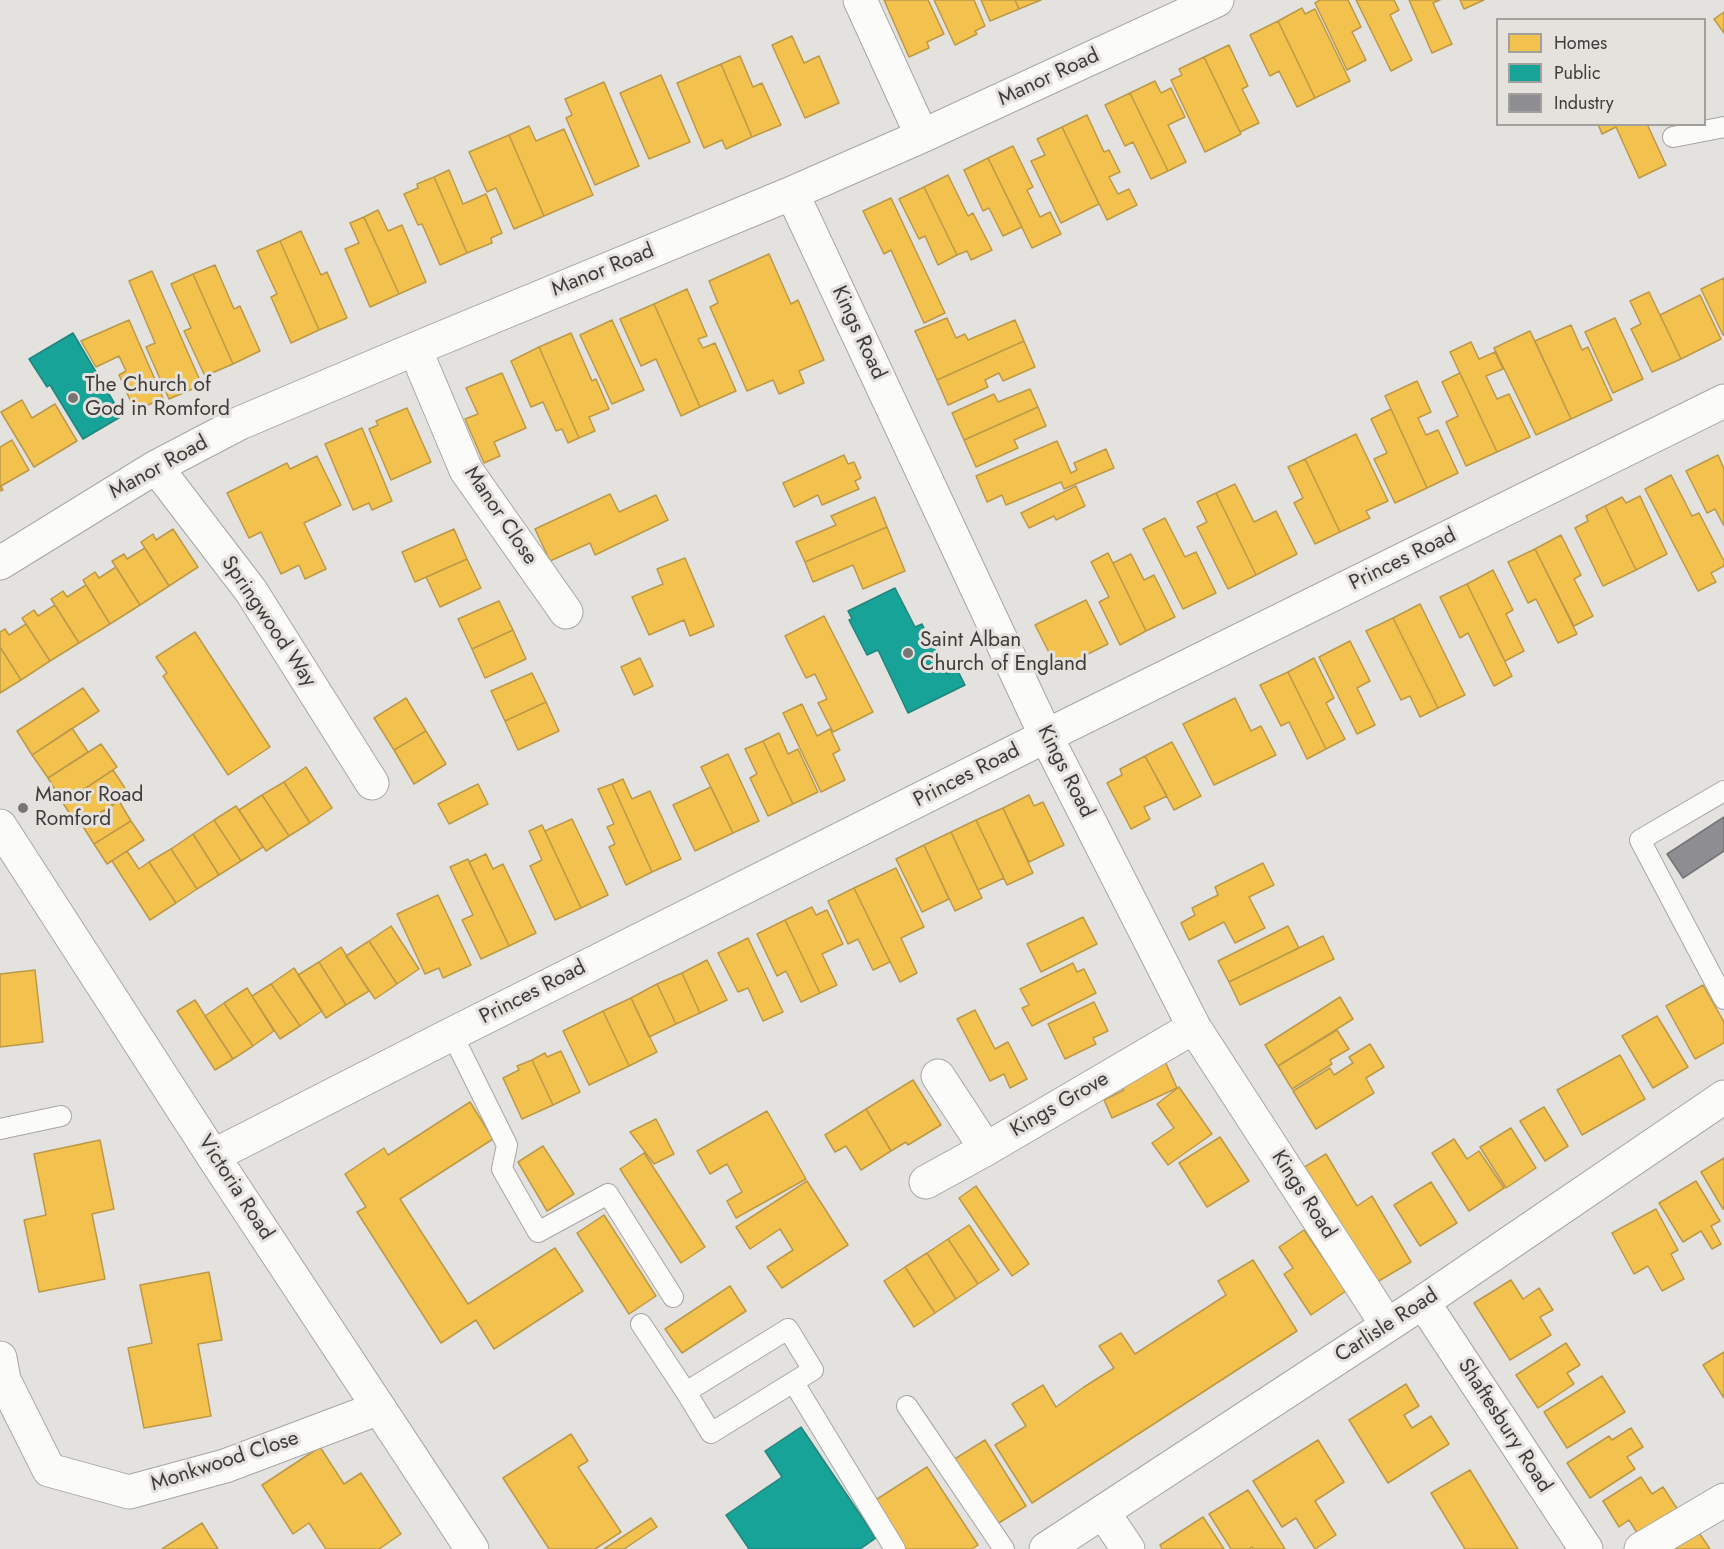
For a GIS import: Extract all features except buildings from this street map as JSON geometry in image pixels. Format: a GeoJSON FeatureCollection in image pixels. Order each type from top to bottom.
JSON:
{"type":"FeatureCollection","features":[{"type":"Feature","properties":{"kind":"street"},"geometry":{"type":"LineString","coordinates":[[860,0],[921,136]]}},
{"type":"Feature","properties":{"kind":"street","name":"Manor Road"},"geometry":{"type":"LineString","coordinates":[[0,562],[156,467],[240,423],[792,193],[1217,0]]}},
{"type":"Feature","properties":{"kind":"street","name":"Kings Road"},"geometry":{"type":"LineString","coordinates":[[792,193],[1046,736],[1194,1027],[1387,1325]]}},
{"type":"Feature","properties":{"kind":"street","name":"Manor Close"},"geometry":{"type":"LineString","coordinates":[[415,349],[466,470],[566,612]]}},
{"type":"Feature","properties":{"kind":"street","name":"Princes Road"},"geometry":{"type":"LineString","coordinates":[[213,1156],[1046,736],[1724,401]]}},
{"type":"Feature","properties":{"kind":"street","name":"Springwood Way"},"geometry":{"type":"LineString","coordinates":[[156,467],[251,591],[372,783]]}},
{"type":"Feature","properties":{"kind":"street","name":"Victoria Road"},"geometry":{"type":"LineString","coordinates":[[0,826],[213,1156],[472,1549]]}},
{"type":"Feature","properties":{"kind":"street","name":"Kings Grove"},"geometry":{"type":"LineString","coordinates":[[926,1182],[1194,1027]]}},
{"type":"Feature","properties":{"kind":"street"},"geometry":{"type":"LineString","coordinates":[[938,1076],[986,1149]]}},
{"type":"Feature","properties":{"kind":"street","name":"Carlisle Road"},"geometry":{"type":"LineString","coordinates":[[1046,1549],[1423,1302],[1724,1097]]}},
{"type":"Feature","properties":{"kind":"street","name":"Shaftesbury Road"},"geometry":{"type":"LineString","coordinates":[[1423,1302],[1586,1549]]}},
{"type":"Feature","properties":{"kind":"street","name":"Monkwood Close"},"geometry":{"type":"LineString","coordinates":[[0,1358],[4,1380],[49,1470],[129,1492],[225,1467],[379,1408]]}},
{"type":"Feature","properties":{"kind":"street"},"geometry":{"type":"LineString","coordinates":[[1641,1549],[1724,1500]]}},
{"type":"Feature","properties":{"kind":"street"},"geometry":{"type":"LineString","coordinates":[[1104,1512],[1128,1549]]}},
{"type":"Feature","properties":{"kind":"lane"},"geometry":{"type":"LineString","coordinates":[[1673,137],[1724,127]]}},
{"type":"Feature","properties":{"kind":"lane"},"geometry":{"type":"LineString","coordinates":[[1724,791],[1640,840],[1724,999]]}},
{"type":"Feature","properties":{"kind":"lane"},"geometry":{"type":"LineString","coordinates":[[452,1034],[507,1145],[502,1169],[538,1232],[608,1194],[673,1297]]}},
{"type":"Feature","properties":{"kind":"lane"},"geometry":{"type":"LineString","coordinates":[[0,1129],[61,1116]]}},
{"type":"Feature","properties":{"kind":"lane"},"geometry":{"type":"LineString","coordinates":[[641,1324],[711,1433],[813,1370],[788,1329],[686,1392]]}},
{"type":"Feature","properties":{"kind":"lane"},"geometry":{"type":"LineString","coordinates":[[794,1383],[895,1549]]}},
{"type":"Feature","properties":{"kind":"lane"},"geometry":{"type":"LineString","coordinates":[[908,1406],[1004,1549]]}},
{"type":"Feature","properties":{"kind":"place","name":"The Church of God in Romford"},"geometry":{"type":"Point","coordinates":[73,398]}},
{"type":"Feature","properties":{"kind":"place","name":"Saint Alban Church of England"},"geometry":{"type":"Point","coordinates":[908,653]}},
{"type":"Feature","properties":{"kind":"place","name":"Manor Road Romford"},"geometry":{"type":"Point","coordinates":[23,808]}}]}
